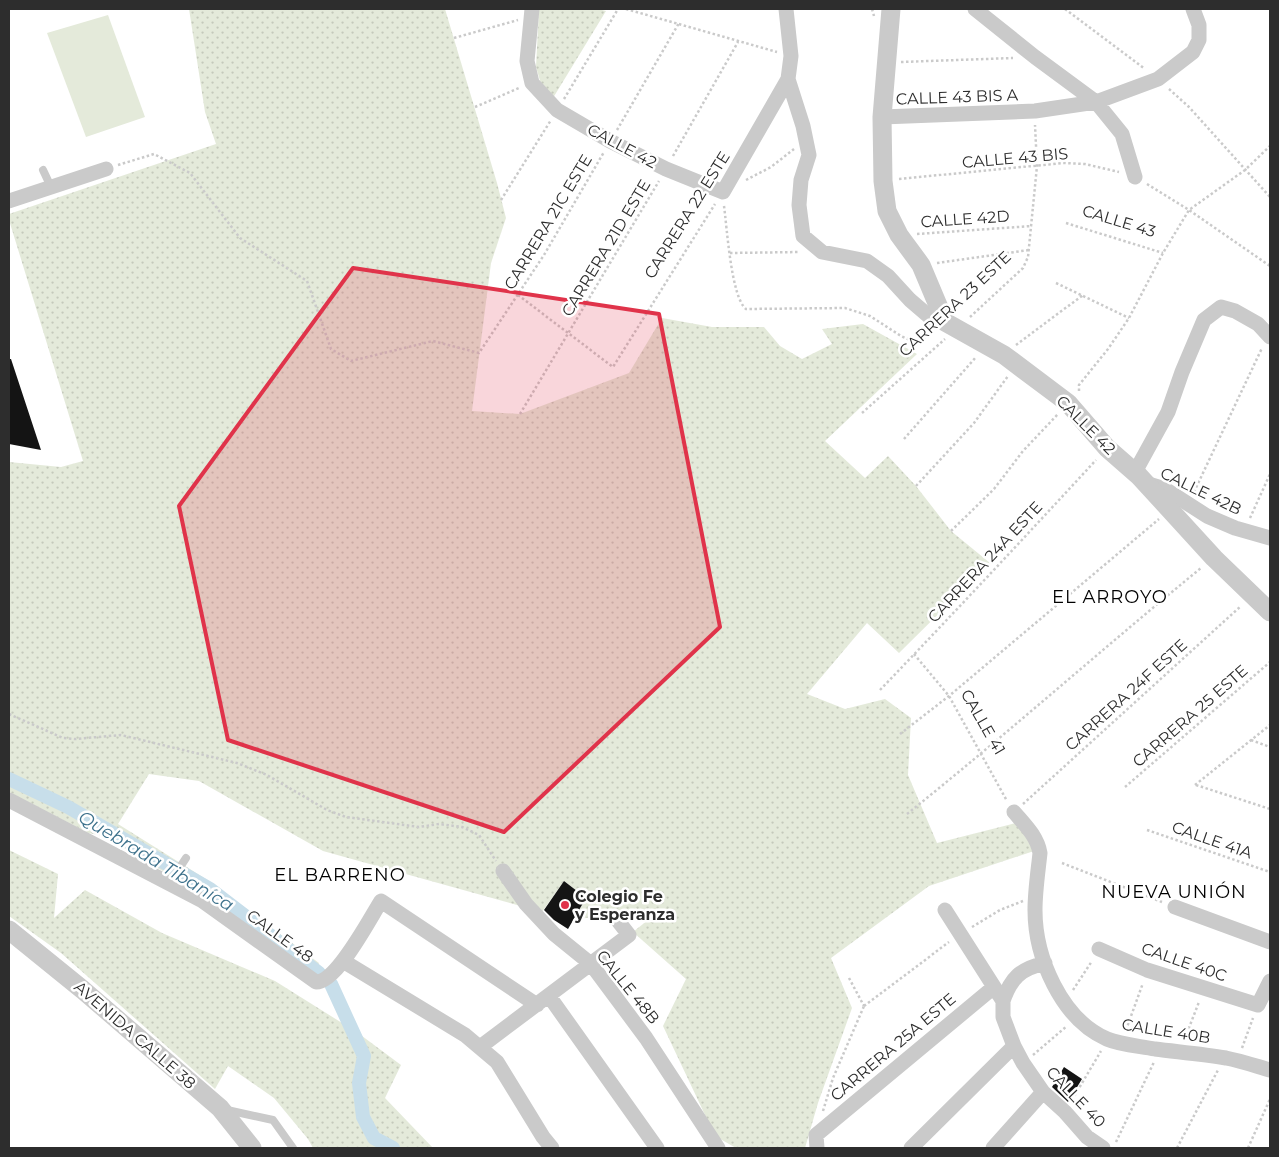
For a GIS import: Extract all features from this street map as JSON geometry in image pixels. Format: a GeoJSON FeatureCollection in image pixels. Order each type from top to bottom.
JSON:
{"type":"FeatureCollection","features":[{"type":"Feature","properties":{"kind":"street"},"geometry":{"type":"LineString","coordinates":[[786,9],[791,56],[788,79],[806,138],[809,155],[801,180],[800,205],[803,236],[822,252]]}},
{"type":"Feature","properties":{"kind":"street"},"geometry":{"type":"LineString","coordinates":[[891,9],[882,117],[883,181],[887,211],[898,235],[921,265],[951,326]]}},
{"type":"Feature","properties":{"kind":"street"},"geometry":{"type":"LineString","coordinates":[[975,9],[1096,102],[1122,134],[1135,177]]}},
{"type":"Feature","properties":{"kind":"street","name":"CALLE 43 BIS A"},"geometry":{"type":"LineString","coordinates":[[882,117],[1034,111],[1096,102],[1158,79],[1193,52],[1199,40],[1199,25],[1193,9]]}},
{"type":"Feature","properties":{"kind":"street"},"geometry":{"type":"LineString","coordinates":[[532,12],[528,61],[532,83]]}},
{"type":"Feature","properties":{"kind":"street","name":"CARRERA 22 ESTE"},"geometry":{"type":"LineString","coordinates":[[723,192],[788,79]]}},
{"type":"Feature","properties":{"kind":"street","name":"CALLE 42"},"geometry":{"type":"LineString","coordinates":[[532,83],[557,110],[610,141],[666,169],[723,192]]}},
{"type":"Feature","properties":{"kind":"street"},"geometry":{"type":"LineString","coordinates":[[9,201],[106,169]]}},
{"type":"Feature","properties":{"kind":"street","name":"CALLE 42"},"geometry":{"type":"LineString","coordinates":[[822,252],[867,260],[888,276],[910,300],[931,318],[986,344],[1073,399],[1107,448],[1140,478],[1214,558],[1270,612]]}},
{"type":"Feature","properties":{"kind":"street"},"geometry":{"type":"LineString","coordinates":[[1140,478],[1204,320],[1221,307],[1234,311],[1258,324],[1269,336]]}},
{"type":"Feature","properties":{"kind":"street","name":"CALLE 42B"},"geometry":{"type":"LineString","coordinates":[[1140,478],[1165,489],[1207,516],[1270,538]]}},
{"type":"Feature","properties":{"kind":"street","name":"CALLE 48"},"geometry":{"type":"LineString","coordinates":[[9,800],[201,900],[311,980],[326,979],[343,961]]}},
{"type":"Feature","properties":{"kind":"street","name":"CALLE 40B"},"geometry":{"type":"LineString","coordinates":[[1014,812],[1033,835],[1040,854],[1035,896],[1037,933],[1045,963],[1052,982],[1076,1018],[1088,1028],[1114,1041],[1179,1053],[1231,1059],[1270,1070]]}},
{"type":"Feature","properties":{"kind":"street","name":"CALLE 48B"},"geometry":{"type":"LineString","coordinates":[[503,871],[526,904],[554,934],[591,964],[646,1038],[715,1143]]}},
{"type":"Feature","properties":{"kind":"street"},"geometry":{"type":"LineString","coordinates":[[552,1148],[543,1137],[497,1062],[466,1035],[343,961],[381,901],[543,1001],[657,1148]]}},
{"type":"Feature","properties":{"kind":"street"},"geometry":{"type":"LineString","coordinates":[[1175,907],[1270,942]]}},
{"type":"Feature","properties":{"kind":"street","name":"CALLE 40"},"geometry":{"type":"LineString","coordinates":[[946,910],[1003,1001],[1003,1018],[1023,1063],[1043,1092],[1065,1112],[1084,1143],[1103,1148]]}},
{"type":"Feature","properties":{"kind":"street"},"geometry":{"type":"LineString","coordinates":[[480,1047],[629,935],[614,917]]}},
{"type":"Feature","properties":{"kind":"street","name":"AVENIDA CALLE 38"},"geometry":{"type":"LineString","coordinates":[[9,930],[83,990],[220,1108],[252,1148]]}},
{"type":"Feature","properties":{"kind":"street","name":"CALLE 40C"},"geometry":{"type":"LineString","coordinates":[[1099,949],[1147,970],[1258,1005]]}},
{"type":"Feature","properties":{"kind":"street"},"geometry":{"type":"LineString","coordinates":[[1003,1001],[1008,987],[1017,975],[1030,967],[1045,963]]}},
{"type":"Feature","properties":{"kind":"street"},"geometry":{"type":"LineString","coordinates":[[1258,1005],[1270,981]]}},
{"type":"Feature","properties":{"kind":"street","name":"CARRERA 25A ESTE"},"geometry":{"type":"LineString","coordinates":[[816,1142],[994,987]]}},
{"type":"Feature","properties":{"kind":"street"},"geometry":{"type":"LineString","coordinates":[[912,1148],[1014,1046]]}},
{"type":"Feature","properties":{"kind":"street"},"geometry":{"type":"LineString","coordinates":[[993,1148],[1043,1092]]}},
{"type":"Feature","properties":{"kind":"lane"},"geometry":{"type":"LineString","coordinates":[[44,170],[51,187]]}},
{"type":"Feature","properties":{"kind":"lane"},"geometry":{"type":"LineString","coordinates":[[169,884],[186,858]]}},
{"type":"Feature","properties":{"kind":"lane"},"geometry":{"type":"LineString","coordinates":[[220,1108],[273,1120],[293,1148]]}},
{"type":"Feature","properties":{"kind":"path"},"geometry":{"type":"LineString","coordinates":[[626,9],[791,56]]}},
{"type":"Feature","properties":{"kind":"path"},"geometry":{"type":"LineString","coordinates":[[1065,9],[1158,79],[1189,107],[1270,197]]}},
{"type":"Feature","properties":{"kind":"path"},"geometry":{"type":"LineString","coordinates":[[454,38],[532,12]]}},
{"type":"Feature","properties":{"kind":"path","name":"CARRERA 21C ESTE"},"geometry":{"type":"LineString","coordinates":[[106,169],[154,154],[190,173],[240,238],[307,281],[331,349],[351,362],[433,341],[479,353],[544,256],[679,23]]}},
{"type":"Feature","properties":{"kind":"path","name":"CARRERA 21D ESTE"},"geometry":{"type":"LineString","coordinates":[[520,414],[666,169],[738,42]]}},
{"type":"Feature","properties":{"kind":"path"},"geometry":{"type":"LineString","coordinates":[[886,62],[1035,57]]}},
{"type":"Feature","properties":{"kind":"path"},"geometry":{"type":"LineString","coordinates":[[474,107],[532,83]]}},
{"type":"Feature","properties":{"kind":"path","name":"CARRERA 23 ESTE"},"geometry":{"type":"LineString","coordinates":[[862,413],[951,326],[1023,268],[1029,250],[1037,166],[1034,111]]}},
{"type":"Feature","properties":{"kind":"path"},"geometry":{"type":"LineString","coordinates":[[806,138],[771,167],[723,192],[735,288],[743,307],[746,309],[845,308],[870,316],[900,336],[917,343],[951,326]]}},
{"type":"Feature","properties":{"kind":"path"},"geometry":{"type":"LineString","coordinates":[[951,531],[994,489],[1023,451],[1073,399],[1079,385],[1108,349],[1129,318],[1163,253],[1189,210],[1245,170],[1270,146]]}},
{"type":"Feature","properties":{"kind":"path","name":"CALLE 43 BIS"},"geometry":{"type":"LineString","coordinates":[[883,181],[1063,163],[1085,164],[1135,177],[1189,210],[1270,266]]}},
{"type":"Feature","properties":{"kind":"path","name":"CARRERA 22 ESTE"},"geometry":{"type":"LineString","coordinates":[[568,334],[612,367],[723,192]]}},
{"type":"Feature","properties":{"kind":"path","name":"CALLE 43"},"geometry":{"type":"LineString","coordinates":[[1066,224],[1163,253]]}},
{"type":"Feature","properties":{"kind":"path","name":"CALLE 42D"},"geometry":{"type":"LineString","coordinates":[[898,235],[1032,226]]}},
{"type":"Feature","properties":{"kind":"path"},"geometry":{"type":"LineString","coordinates":[[921,265],[1029,250]]}},
{"type":"Feature","properties":{"kind":"path"},"geometry":{"type":"LineString","coordinates":[[730,253],[822,252]]}},
{"type":"Feature","properties":{"kind":"path"},"geometry":{"type":"LineString","coordinates":[[1056,283],[1083,294],[1129,318]]}},
{"type":"Feature","properties":{"kind":"path"},"geometry":{"type":"LineString","coordinates":[[518,294],[568,334]]}},
{"type":"Feature","properties":{"kind":"path"},"geometry":{"type":"LineString","coordinates":[[916,486],[974,423],[1010,360],[1083,294]]}},
{"type":"Feature","properties":{"kind":"path"},"geometry":{"type":"LineString","coordinates":[[1188,504],[1269,336]]}},
{"type":"Feature","properties":{"kind":"path"},"geometry":{"type":"LineString","coordinates":[[904,439],[986,344]]}},
{"type":"Feature","properties":{"kind":"path","name":"CARRERA 24A ESTE"},"geometry":{"type":"LineString","coordinates":[[880,690],[1004,560],[1031,528],[1107,448]]}},
{"type":"Feature","properties":{"kind":"path"},"geometry":{"type":"LineString","coordinates":[[1244,530],[1270,474]]}},
{"type":"Feature","properties":{"kind":"path"},"geometry":{"type":"LineString","coordinates":[[900,734],[949,696],[1170,510]]}},
{"type":"Feature","properties":{"kind":"path"},"geometry":{"type":"LineString","coordinates":[[907,814],[982,755],[1098,652],[1214,558]]}},
{"type":"Feature","properties":{"kind":"path","name":"CARRERA 24F ESTE"},"geometry":{"type":"LineString","coordinates":[[1014,812],[1253,595]]}},
{"type":"Feature","properties":{"kind":"path","name":"CALLE 41"},"geometry":{"type":"LineString","coordinates":[[914,654],[949,696],[1014,812]]}},
{"type":"Feature","properties":{"kind":"path","name":"CARRERA 25 ESTE"},"geometry":{"type":"LineString","coordinates":[[1125,787],[1270,662]]}},
{"type":"Feature","properties":{"kind":"path"},"geometry":{"type":"LineString","coordinates":[[9,714],[63,738],[74,739],[121,735],[237,763],[267,775],[327,810],[346,818],[419,826],[439,824],[462,827],[479,835],[503,871]]}},
{"type":"Feature","properties":{"kind":"path"},"geometry":{"type":"LineString","coordinates":[[1270,725],[1195,785],[1270,809]]}},
{"type":"Feature","properties":{"kind":"path"},"geometry":{"type":"LineString","coordinates":[[1251,740],[1270,747]]}},
{"type":"Feature","properties":{"kind":"path","name":"CALLE 41A"},"geometry":{"type":"LineString","coordinates":[[1147,830],[1270,872]]}},
{"type":"Feature","properties":{"kind":"path"},"geometry":{"type":"LineString","coordinates":[[1062,863],[1175,907]]}},
{"type":"Feature","properties":{"kind":"path"},"geometry":{"type":"LineString","coordinates":[[816,1142],[833,1078],[864,1006],[960,934],[1000,910],[1035,896]]}},
{"type":"Feature","properties":{"kind":"path"},"geometry":{"type":"LineString","coordinates":[[1065,1003],[1099,949]]}},
{"type":"Feature","properties":{"kind":"path"},"geometry":{"type":"LineString","coordinates":[[1065,1112],[1114,1041],[1147,970]]}},
{"type":"Feature","properties":{"kind":"path"},"geometry":{"type":"LineString","coordinates":[[849,978],[864,1006]]}},
{"type":"Feature","properties":{"kind":"path"},"geometry":{"type":"LineString","coordinates":[[1179,1053],[1205,988]]}},
{"type":"Feature","properties":{"kind":"path"},"geometry":{"type":"LineString","coordinates":[[1177,1148],[1231,1059],[1258,1005]]}},
{"type":"Feature","properties":{"kind":"path"},"geometry":{"type":"LineString","coordinates":[[1023,1063],[1076,1018]]}},
{"type":"Feature","properties":{"kind":"path"},"geometry":{"type":"LineString","coordinates":[[1113,1148],[1160,1049]]}},
{"type":"Feature","properties":{"kind":"path"},"geometry":{"type":"LineString","coordinates":[[1248,1148],[1270,1099]]}},
{"type":"Feature","properties":{"kind":"highlighted area"},"geometry":{"type":"Polygon","coordinates":[[[353,268],[659,314],[720,627],[504,832],[228,740],[179,506],[353,268]]]}},
{"type":"Feature","properties":{"kind":"green space"},"geometry":{"type":"Polygon","coordinates":[[[189,9],[445,9],[506,218],[491,263],[472,411],[520,414],[629,373],[662,318],[712,327],[764,327],[780,346],[802,359],[832,344],[822,329],[863,324],[917,354],[825,441],[865,478],[888,456],[916,486],[951,531],[990,563],[899,653],[867,623],[807,694],[845,709],[885,699],[911,718],[908,775],[937,843],[1020,822],[1037,850],[929,886],[831,958],[852,1008],[818,1103],[805,1148],[736,1148],[715,1136],[663,1026],[686,979],[633,932],[658,912],[574,919],[586,898],[564,881],[542,912],[323,851],[199,781],[149,774],[118,824],[209,881],[319,963],[315,975],[241,918],[104,836],[88,833],[9,792],[9,462],[61,467],[83,461],[9,220],[9,214],[216,144],[205,112],[189,9]]]}},
{"type":"Feature","properties":{"kind":"green space"},"geometry":{"type":"Polygon","coordinates":[[[539,9],[598,9],[606,11],[553,98],[541,84],[536,67],[539,9]]]}},
{"type":"Feature","properties":{"kind":"green space"},"geometry":{"type":"Polygon","coordinates":[[[108,15],[145,117],[86,137],[47,33],[108,15]]]}},
{"type":"Feature","properties":{"kind":"green space"},"geometry":{"type":"Polygon","coordinates":[[[9,850],[58,874],[54,918],[85,890],[162,933],[275,981],[358,1033],[401,1065],[385,1098],[433,1148],[313,1148],[308,1139],[274,1098],[228,1066],[215,1089],[61,953],[9,916],[9,850]]]}},
{"type":"Feature","properties":{"kind":"building"},"geometry":{"type":"Polygon","coordinates":[[[9,359],[11,359],[41,450],[9,444],[9,359]]]}},
{"type":"Feature","properties":{"kind":"building","name":"Colegio Fe y Esperanza"},"geometry":{"type":"Polygon","coordinates":[[[564,881],[586,898],[568,929],[554,920],[544,910],[564,881]]]}},
{"type":"Feature","properties":{"kind":"building"},"geometry":{"type":"Polygon","coordinates":[[[1064,1067],[1082,1079],[1068,1102],[1052,1087],[1064,1067]]]}},
{"type":"Feature","properties":{"kind":"waterway","name":"Quebrada Tibaníca"},"geometry":{"type":"LineString","coordinates":[[9,779],[68,807],[210,889],[319,973]]}},
{"type":"Feature","properties":{"kind":"waterway","name":"Quebrada Tibaníca"},"geometry":{"type":"LineString","coordinates":[[331,984],[364,1056],[359,1083],[363,1117],[374,1138],[393,1148]]}},
{"type":"Feature","properties":{"kind":"place","name":"Colegio Fe y Esperanza"},"geometry":{"type":"Point","coordinates":[565,905]}},
{"type":"Feature","properties":{"kind":"district","name":"EL ARROYO"},"geometry":{"type":"Point","coordinates":[1110,597]}},
{"type":"Feature","properties":{"kind":"district","name":"EL BARRENO"},"geometry":{"type":"Point","coordinates":[340,875]}},
{"type":"Feature","properties":{"kind":"district","name":"NUEVA UNIÓN"},"geometry":{"type":"Point","coordinates":[1174,892]}}]}
